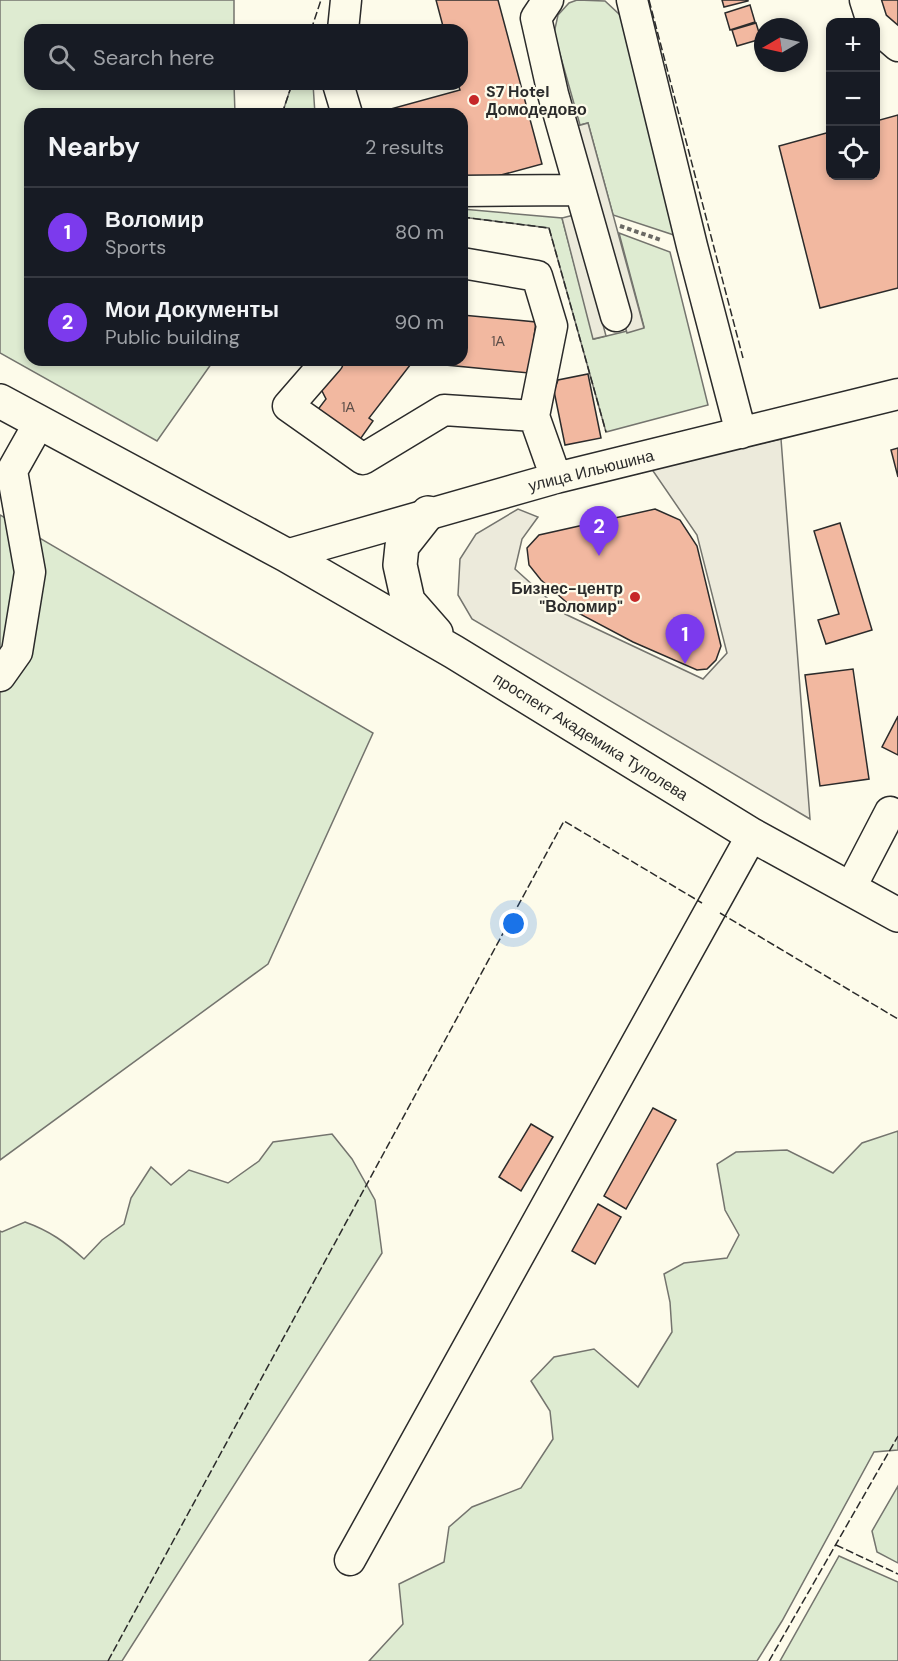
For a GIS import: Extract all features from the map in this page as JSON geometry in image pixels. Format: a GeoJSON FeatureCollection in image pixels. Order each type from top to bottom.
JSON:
{"type":"FeatureCollection","features":[{"type":"Feature","properties":{"kind":"main road","name":"проспект Академика Туполева"},"geometry":{"type":"LineString","coordinates":[[0,401],[286,555],[454,652],[752,835],[898,915]]}},
{"type":"Feature","properties":{"kind":"main road"},"geometry":{"type":"LineString","coordinates":[[428,513],[402,546],[399,565],[402,584],[408,601],[454,652]]}},
{"type":"Feature","properties":{"kind":"street"},"geometry":{"type":"LineString","coordinates":[[344,24],[346,0]]}},
{"type":"Feature","properties":{"kind":"street"},"geometry":{"type":"LineString","coordinates":[[632,0],[741,434]]}},
{"type":"Feature","properties":{"kind":"street"},"geometry":{"type":"LineString","coordinates":[[865,0],[871,18]]}},
{"type":"Feature","properties":{"kind":"street"},"geometry":{"type":"LineString","coordinates":[[538,6],[553,94],[616,316]]}},
{"type":"Feature","properties":{"kind":"street"},"geometry":{"type":"LineString","coordinates":[[880,30],[898,46]]}},
{"type":"Feature","properties":{"kind":"street"},"geometry":{"type":"LineString","coordinates":[[340,90],[345,108]]}},
{"type":"Feature","properties":{"kind":"street"},"geometry":{"type":"LineString","coordinates":[[468,191],[580,190]]}},
{"type":"Feature","properties":{"kind":"street"},"geometry":{"type":"LineString","coordinates":[[468,264],[537,276],[552,326],[534,416],[556,478]]}},
{"type":"Feature","properties":{"kind":"street"},"geometry":{"type":"LineString","coordinates":[[323,366],[288,406],[363,459],[444,410],[534,416]]}},
{"type":"Feature","properties":{"kind":"street","name":"улица Ильюшина"},"geometry":{"type":"LineString","coordinates":[[286,555],[556,478],[898,394]]}},
{"type":"Feature","properties":{"kind":"street"},"geometry":{"type":"LineString","coordinates":[[0,676],[17,652],[30,572],[12,471],[39,423]]}},
{"type":"Feature","properties":{"kind":"street"},"geometry":{"type":"LineString","coordinates":[[850,889],[890,812]]}},
{"type":"Feature","properties":{"kind":"street"},"geometry":{"type":"LineString","coordinates":[[350,1560],[752,835]]}},
{"type":"Feature","properties":{"kind":"green space"},"geometry":{"type":"Polygon","coordinates":[[[0,0],[234,0],[234,24],[24,24],[24,90],[234,90],[235,108],[24,108],[24,366],[210,366],[157,441],[0,353],[0,0]]]}},
{"type":"Feature","properties":{"kind":"green space"},"geometry":{"type":"Polygon","coordinates":[[[577,0],[605,1],[620,15],[680,237],[613,215],[588,123],[580,125],[554,33],[558,15],[569,3],[577,0]]]}},
{"type":"Feature","properties":{"kind":"green space"},"geometry":{"type":"Polygon","coordinates":[[[290,90],[313,90],[315,108],[284,108],[290,90]]]}},
{"type":"Feature","properties":{"kind":"green space"},"geometry":{"type":"Polygon","coordinates":[[[468,210],[562,218],[594,339],[644,327],[619,233],[670,252],[708,405],[606,432],[549,228],[468,218],[468,210]]]}},
{"type":"Feature","properties":{"kind":"green space"},"geometry":{"type":"Polygon","coordinates":[[[0,515],[373,733],[268,964],[0,1160],[0,515]]]}},
{"type":"Feature","properties":{"kind":"green space"},"geometry":{"type":"Polygon","coordinates":[[[898,1131],[898,1450],[874,1452],[782,1621],[757,1661],[369,1661],[403,1624],[399,1584],[444,1562],[449,1527],[472,1507],[521,1488],[553,1439],[550,1411],[531,1381],[554,1357],[594,1349],[638,1387],[672,1332],[670,1302],[664,1274],[684,1263],[727,1258],[739,1235],[725,1210],[717,1164],[736,1152],[787,1150],[833,1173],[862,1143],[898,1131]]]}},
{"type":"Feature","properties":{"kind":"green space"},"geometry":{"type":"Polygon","coordinates":[[[332,1134],[352,1159],[375,1200],[382,1253],[122,1661],[0,1661],[0,1231],[25,1222],[57,1237],[84,1259],[102,1240],[124,1224],[131,1198],[151,1167],[171,1185],[189,1170],[228,1183],[259,1161],[273,1142],[332,1134]]]}},
{"type":"Feature","properties":{"kind":"green space"},"geometry":{"type":"Polygon","coordinates":[[[898,1486],[898,1563],[877,1552],[872,1531],[898,1486]]]}},
{"type":"Feature","properties":{"kind":"green space"},"geometry":{"type":"Polygon","coordinates":[[[839,1556],[898,1582],[898,1661],[780,1661],[839,1556]]]}},
{"type":"Feature","properties":{"kind":"shaded area"},"geometry":{"type":"Polygon","coordinates":[[[588,123],[644,328],[627,333],[570,128],[588,123]]]}},
{"type":"Feature","properties":{"kind":"shaded area"},"geometry":{"type":"Polygon","coordinates":[[[574,215],[606,336],[593,339],[562,218],[574,215]]]}},
{"type":"Feature","properties":{"kind":"shaded area"},"geometry":{"type":"Polygon","coordinates":[[[781,439],[810,819],[472,619],[458,595],[460,559],[476,534],[518,509],[538,517],[522,539],[515,569],[565,614],[703,679],[727,653],[697,535],[651,468],[781,439]]]}},
{"type":"Feature","properties":{"kind":"building","name":"S7 Hotel Домодедово"},"geometry":{"type":"Polygon","coordinates":[[[436,0],[498,0],[542,164],[468,184],[468,108],[394,108],[460,90],[468,90],[468,24],[442,24],[436,0]]]}},
{"type":"Feature","properties":{"kind":"building"},"geometry":{"type":"Polygon","coordinates":[[[722,0],[748,0],[748,1],[724,7],[722,0]]]}},
{"type":"Feature","properties":{"kind":"building"},"geometry":{"type":"Polygon","coordinates":[[[879,0],[898,0],[898,28],[888,31],[879,0]]]}},
{"type":"Feature","properties":{"kind":"building"},"geometry":{"type":"Polygon","coordinates":[[[750,5],[754,22],[730,30],[725,13],[750,5]]]}},
{"type":"Feature","properties":{"kind":"building"},"geometry":{"type":"Polygon","coordinates":[[[754,24],[754,41],[737,46],[732,30],[754,24]]]}},
{"type":"Feature","properties":{"kind":"building"},"geometry":{"type":"Polygon","coordinates":[[[898,115],[898,288],[820,308],[779,146],[826,133],[826,180],[880,180],[880,120],[898,115]]]}},
{"type":"Feature","properties":{"kind":"building"},"geometry":{"type":"Polygon","coordinates":[[[468,316],[536,322],[529,373],[456,366],[468,366],[468,316]]]}},
{"type":"Feature","properties":{"kind":"building"},"geometry":{"type":"Polygon","coordinates":[[[336,366],[409,366],[369,418],[373,421],[356,445],[313,416],[326,399],[320,387],[336,366]]]}},
{"type":"Feature","properties":{"kind":"building"},"geometry":{"type":"Polygon","coordinates":[[[588,374],[601,438],[565,445],[554,391],[558,380],[588,374]]]}},
{"type":"Feature","properties":{"kind":"building"},"geometry":{"type":"Polygon","coordinates":[[[898,448],[898,477],[891,450],[898,448]]]}},
{"type":"Feature","properties":{"kind":"building","name":"Бизнес-центр \"Воломир\""},"geometry":{"type":"Polygon","coordinates":[[[655,509],[680,520],[697,546],[721,646],[716,660],[707,669],[697,670],[633,642],[580,614],[541,580],[529,565],[527,548],[539,535],[655,509]]]}},
{"type":"Feature","properties":{"kind":"building"},"geometry":{"type":"Polygon","coordinates":[[[840,523],[872,630],[826,644],[818,620],[839,614],[814,531],[840,523]]]}},
{"type":"Feature","properties":{"kind":"building"},"geometry":{"type":"Polygon","coordinates":[[[853,669],[869,779],[820,786],[805,675],[853,669]]]}},
{"type":"Feature","properties":{"kind":"building"},"geometry":{"type":"Polygon","coordinates":[[[898,716],[898,755],[882,747],[898,716]]]}},
{"type":"Feature","properties":{"kind":"building"},"geometry":{"type":"Polygon","coordinates":[[[653,1108],[676,1120],[626,1209],[604,1196],[653,1108]]]}},
{"type":"Feature","properties":{"kind":"building"},"geometry":{"type":"Polygon","coordinates":[[[531,1124],[553,1137],[521,1191],[499,1177],[531,1124]]]}},
{"type":"Feature","properties":{"kind":"building"},"geometry":{"type":"Polygon","coordinates":[[[598,1204],[621,1217],[595,1264],[572,1251],[598,1204]]]}},
{"type":"Feature","properties":{"kind":"fence"},"geometry":{"type":"LineString","coordinates":[[313,24],[321,0]]}},
{"type":"Feature","properties":{"kind":"fence"},"geometry":{"type":"LineString","coordinates":[[649,0],[743,358]]}},
{"type":"Feature","properties":{"kind":"fence"},"geometry":{"type":"LineString","coordinates":[[284,108],[290,90]]}},
{"type":"Feature","properties":{"kind":"fence"},"geometry":{"type":"LineString","coordinates":[[468,218],[549,228],[606,432]]}},
{"type":"Feature","properties":{"kind":"fence"},"geometry":{"type":"LineString","coordinates":[[108,1661],[564,821],[702,903]]}},
{"type":"Feature","properties":{"kind":"fence"},"geometry":{"type":"LineString","coordinates":[[720,913],[898,1019]]}},
{"type":"Feature","properties":{"kind":"fence"},"geometry":{"type":"LineString","coordinates":[[769,1661],[898,1436]]}},
{"type":"Feature","properties":{"kind":"fence"},"geometry":{"type":"LineString","coordinates":[[836,1545],[898,1574]]}},
{"type":"Feature","properties":{"kind":"place","name":"S7 Hotel Домодедово"},"geometry":{"type":"Point","coordinates":[474,100]}},
{"type":"Feature","properties":{"kind":"place","name":"Мои Документы"},"geometry":{"type":"Point","coordinates":[599,556]}},
{"type":"Feature","properties":{"kind":"place","name":"Бизнес-центр \"Воломир\""},"geometry":{"type":"Point","coordinates":[635,597]}},
{"type":"Feature","properties":{"kind":"place","name":"Воломир"},"geometry":{"type":"Point","coordinates":[685,664]}}]}
